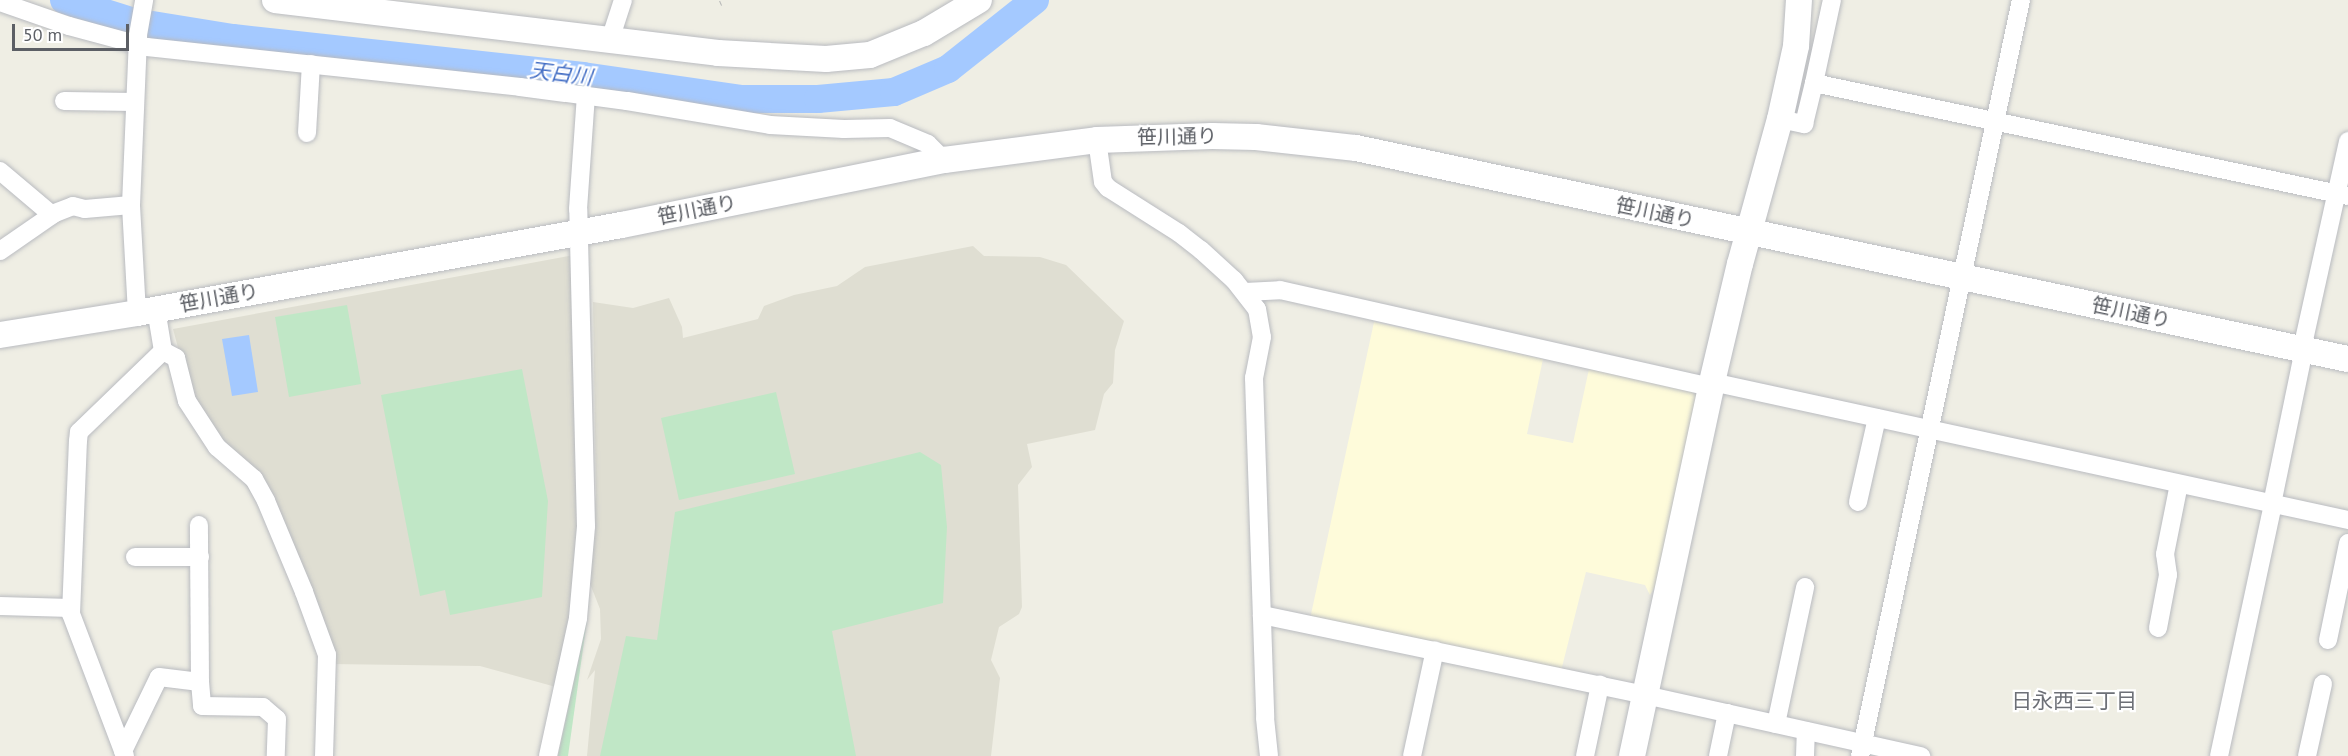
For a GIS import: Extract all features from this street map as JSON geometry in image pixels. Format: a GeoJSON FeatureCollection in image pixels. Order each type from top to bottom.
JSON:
{"type":"FeatureCollection","features":[{"type":"Feature","properties":{"kind":"street"},"geometry":{"type":"LineString","coordinates":[[144,0],[138,40],[131,205],[147,311],[163,351],[176,358],[187,401],[217,447],[254,479],[266,501],[304,591],[327,655],[324,756]]}},
{"type":"Feature","properties":{"kind":"street"},"geometry":{"type":"LineString","coordinates":[[275,0],[412,8],[610,40],[718,53],[826,59],[870,55],[924,33],[979,0]]}},
{"type":"Feature","properties":{"kind":"street"},"geometry":{"type":"LineString","coordinates":[[610,40],[623,0]]}},
{"type":"Feature","properties":{"kind":"street"},"geometry":{"type":"LineString","coordinates":[[1632,756],[1711,385],[1740,264],[1780,119],[1796,46],[1799,0]]}},
{"type":"Feature","properties":{"kind":"street"},"geometry":{"type":"LineString","coordinates":[[1780,119],[1804,124],[1832,0]]}},
{"type":"Feature","properties":{"kind":"street"},"geometry":{"type":"LineString","coordinates":[[1862,750],[2021,0]]}},
{"type":"Feature","properties":{"kind":"street"},"geometry":{"type":"LineString","coordinates":[[0,2],[69,26],[240,59],[311,64],[586,96],[770,125],[834,129],[890,128],[928,144],[944,160]]}},
{"type":"Feature","properties":{"kind":"street"},"geometry":{"type":"LineString","coordinates":[[307,133],[311,64]]}},
{"type":"Feature","properties":{"kind":"street"},"geometry":{"type":"LineString","coordinates":[[1814,83],[2342,195]]}},
{"type":"Feature","properties":{"kind":"street"},"geometry":{"type":"LineString","coordinates":[[549,756],[578,618],[586,526],[578,209],[586,96]]}},
{"type":"Feature","properties":{"kind":"street"},"geometry":{"type":"LineString","coordinates":[[64,101],[135,102]]}},
{"type":"Feature","properties":{"kind":"street","name":"笹川通り"},"geometry":{"type":"LineString","coordinates":[[0,335],[147,311],[580,232],[944,160],[1097,140],[1148,136],[1256,137],[1356,148],[2348,359]]}},
{"type":"Feature","properties":{"kind":"street"},"geometry":{"type":"LineString","coordinates":[[1097,140],[1103,182],[1108,188],[1179,233],[1245,292],[1257,309],[1262,337],[1254,378],[1269,756]]}},
{"type":"Feature","properties":{"kind":"street"},"geometry":{"type":"LineString","coordinates":[[2220,756],[2303,350],[2342,195],[2348,141]]}},
{"type":"Feature","properties":{"kind":"street"},"geometry":{"type":"LineString","coordinates":[[0,171],[52,215]]}},
{"type":"Feature","properties":{"kind":"street"},"geometry":{"type":"LineString","coordinates":[[0,251],[52,215],[73,206],[85,209],[131,205]]}},
{"type":"Feature","properties":{"kind":"street"},"geometry":{"type":"LineString","coordinates":[[1245,292],[1280,290],[1711,385],[1929,429],[2348,520]]}},
{"type":"Feature","properties":{"kind":"street"},"geometry":{"type":"LineString","coordinates":[[124,753],[70,608],[79,432],[163,351]]}},
{"type":"Feature","properties":{"kind":"street"},"geometry":{"type":"LineString","coordinates":[[1858,502],[1877,418]]}},
{"type":"Feature","properties":{"kind":"street"},"geometry":{"type":"LineString","coordinates":[[2158,628],[2168,575],[2165,554],[2179,484]]}},
{"type":"Feature","properties":{"kind":"street"},"geometry":{"type":"LineString","coordinates":[[199,525],[202,706],[264,706],[277,720],[276,756]]}},
{"type":"Feature","properties":{"kind":"street"},"geometry":{"type":"LineString","coordinates":[[2328,640],[2348,543]]}},
{"type":"Feature","properties":{"kind":"street"},"geometry":{"type":"LineString","coordinates":[[135,557],[200,557]]}},
{"type":"Feature","properties":{"kind":"street"},"geometry":{"type":"LineString","coordinates":[[1776,724],[1805,587]]}},
{"type":"Feature","properties":{"kind":"street"},"geometry":{"type":"LineString","coordinates":[[0,606],[70,608]]}},
{"type":"Feature","properties":{"kind":"street"},"geometry":{"type":"LineString","coordinates":[[1262,615],[1776,724],[1806,731],[1862,750],[1921,756]]}},
{"type":"Feature","properties":{"kind":"street"},"geometry":{"type":"LineString","coordinates":[[1412,756],[1435,650]]}},
{"type":"Feature","properties":{"kind":"street"},"geometry":{"type":"LineString","coordinates":[[124,753],[159,677],[200,682]]}},
{"type":"Feature","properties":{"kind":"street"},"geometry":{"type":"LineString","coordinates":[[2307,756],[2323,684]]}},
{"type":"Feature","properties":{"kind":"street"},"geometry":{"type":"LineString","coordinates":[[1586,756],[1600,685]]}},
{"type":"Feature","properties":{"kind":"street"},"geometry":{"type":"LineString","coordinates":[[1718,756],[1727,713]]}},
{"type":"Feature","properties":{"kind":"street"},"geometry":{"type":"LineString","coordinates":[[1805,756],[1806,731]]}},
{"type":"Feature","properties":{"kind":"shaded area"},"geometry":{"type":"Polygon","coordinates":[[[973,246],[984,256],[1040,257],[1066,265],[1124,321],[1115,350],[1113,383],[1104,394],[1095,430],[1027,444],[1032,467],[1018,485],[1022,607],[1019,614],[999,627],[991,660],[1000,678],[991,756],[587,756],[595,670],[587,680],[601,639],[600,609],[587,576],[596,494],[593,302],[633,308],[669,298],[682,327],[683,338],[758,319],[764,306],[794,295],[837,286],[865,267],[973,246]]]}},
{"type":"Feature","properties":{"kind":"shaded area"},"geometry":{"type":"Polygon","coordinates":[[[574,255],[580,482],[572,617],[556,687],[480,666],[330,664],[295,563],[192,400],[173,329],[574,255]]]}},
{"type":"Feature","properties":{"kind":"shaded area"},"geometry":{"type":"Polygon","coordinates":[[[1374,322],[1543,359],[1527,434],[1573,443],[1589,369],[1699,393],[1656,585],[1650,595],[1645,585],[1586,572],[1561,671],[1310,619],[1374,322]]]}},
{"type":"Feature","properties":{"kind":"green space"},"geometry":{"type":"Polygon","coordinates":[[[347,305],[361,384],[289,397],[275,317],[347,305]]]}},
{"type":"Feature","properties":{"kind":"green space"},"geometry":{"type":"Polygon","coordinates":[[[522,369],[548,501],[542,597],[450,615],[445,590],[420,596],[381,395],[522,369]]]}},
{"type":"Feature","properties":{"kind":"green space"},"geometry":{"type":"Polygon","coordinates":[[[776,392],[795,474],[679,500],[661,418],[776,392]]]}},
{"type":"Feature","properties":{"kind":"green space"},"geometry":{"type":"Polygon","coordinates":[[[920,452],[941,465],[947,527],[943,603],[832,631],[856,756],[600,756],[626,636],[657,640],[675,512],[920,452]]]}},
{"type":"Feature","properties":{"kind":"green space"},"geometry":{"type":"Polygon","coordinates":[[[587,620],[568,756],[558,756],[587,620]]]}},
{"type":"Feature","properties":{"kind":"water"},"geometry":{"type":"Polygon","coordinates":[[[249,335],[258,392],[232,396],[222,339],[249,335]]]}},
{"type":"Feature","properties":{"kind":"waterway","name":"天白川"},"geometry":{"type":"LineString","coordinates":[[64,0],[134,22],[233,38],[583,76],[740,99],[818,99],[894,92],[948,69],[1035,0]]}},
{"type":"Feature","properties":{"kind":"railway"},"geometry":{"type":"LineString","coordinates":[[720,3],[727,0]]}},
{"type":"Feature","properties":{"kind":"district","name":"日永西三丁目"},"geometry":{"type":"Point","coordinates":[2074,701]}}]}
